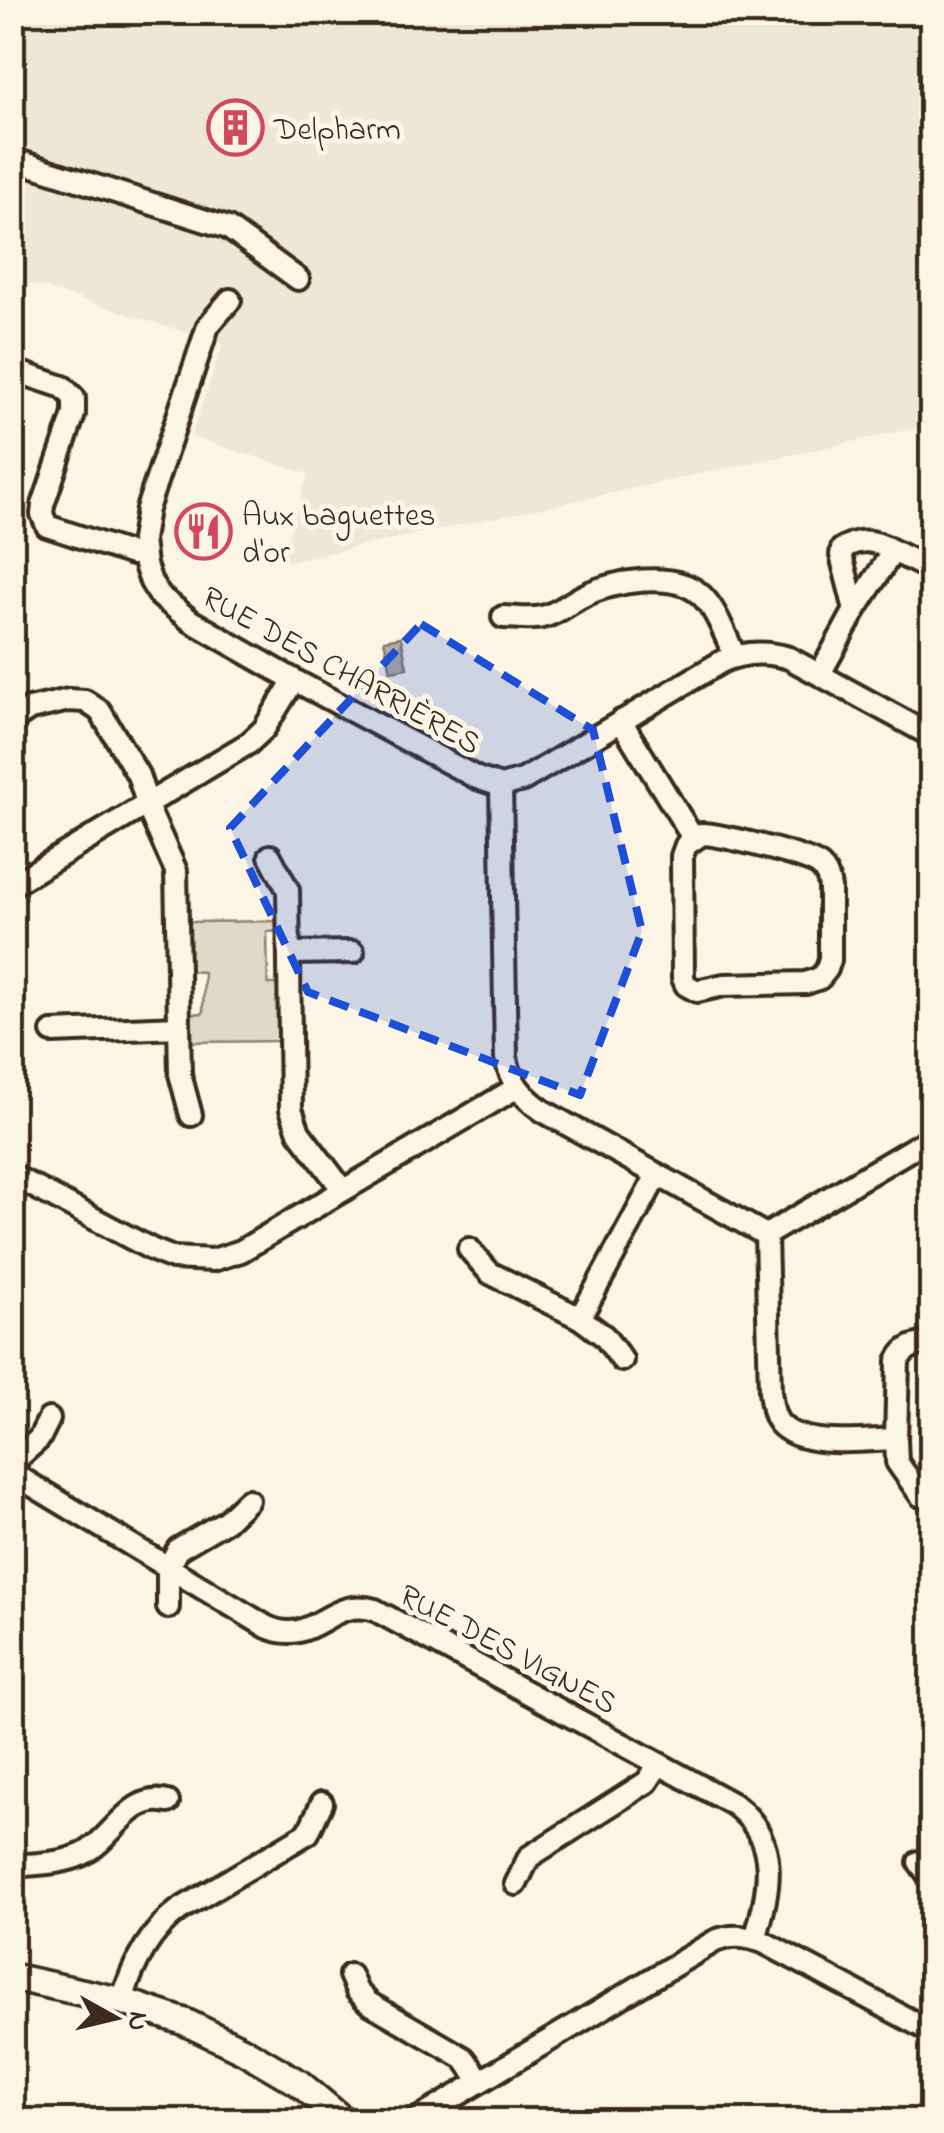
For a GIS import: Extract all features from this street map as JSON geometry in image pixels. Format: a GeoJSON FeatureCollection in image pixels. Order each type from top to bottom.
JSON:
{"type":"FeatureCollection","features":[{"type":"Feature","properties":{"kind":"street"},"geometry":{"type":"LineString","coordinates":[[12,159],[228,228],[298,279]]}},
{"type":"Feature","properties":{"kind":"street","name":"RUE DES CHARRIÈRES"},"geometry":{"type":"LineString","coordinates":[[230,300],[208,326],[143,529],[143,552],[151,582],[174,609],[294,680],[477,778],[500,786],[523,780],[707,669],[735,656],[756,653],[777,655],[820,674],[932,736]]}},
{"type":"Feature","properties":{"kind":"street"},"geometry":{"type":"LineString","coordinates":[[12,370],[63,388],[74,398],[74,414],[43,505],[47,526],[132,554],[143,552]]}},
{"type":"Feature","properties":{"kind":"street"},"geometry":{"type":"LineString","coordinates":[[855,610],[841,555],[848,545],[879,542],[932,570]]}},
{"type":"Feature","properties":{"kind":"street"},"geometry":{"type":"LineString","coordinates":[[820,674],[893,550]]}},
{"type":"Feature","properties":{"kind":"street"},"geometry":{"type":"LineString","coordinates":[[503,617],[540,618],[613,585],[643,580],[672,582],[699,592],[716,616],[735,656]]}},
{"type":"Feature","properties":{"kind":"street"},"geometry":{"type":"LineString","coordinates":[[12,885],[242,748],[271,719],[294,680]]}},
{"type":"Feature","properties":{"kind":"street"},"geometry":{"type":"LineString","coordinates":[[12,721],[30,709],[68,700],[93,705],[138,776],[176,872],[180,1074],[192,1115]]}},
{"type":"Feature","properties":{"kind":"street"},"geometry":{"type":"LineString","coordinates":[[621,721],[693,838]]}},
{"type":"Feature","properties":{"kind":"street"},"geometry":{"type":"LineString","coordinates":[[500,786],[506,1058],[516,1088],[543,1111],[766,1234]]}},
{"type":"Feature","properties":{"kind":"street"},"geometry":{"type":"LineString","coordinates":[[702,834],[724,836],[820,866],[830,888],[831,950],[824,974],[806,983],[724,986],[697,991],[686,985],[682,868],[686,845],[693,838],[702,834]]}},
{"type":"Feature","properties":{"kind":"street"},"geometry":{"type":"LineString","coordinates":[[270,856],[288,890],[291,1110],[299,1132],[344,1190]]}},
{"type":"Feature","properties":{"kind":"street"},"geometry":{"type":"LineString","coordinates":[[290,953],[354,952]]}},
{"type":"Feature","properties":{"kind":"street"},"geometry":{"type":"LineString","coordinates":[[52,1032],[179,1027]]}},
{"type":"Feature","properties":{"kind":"street"},"geometry":{"type":"LineString","coordinates":[[12,1175],[173,1258],[227,1258],[516,1088]]}},
{"type":"Feature","properties":{"kind":"street"},"geometry":{"type":"LineString","coordinates":[[766,1234],[932,1136]]}},
{"type":"Feature","properties":{"kind":"street"},"geometry":{"type":"LineString","coordinates":[[580,1318],[657,1174]]}},
{"type":"Feature","properties":{"kind":"street"},"geometry":{"type":"LineString","coordinates":[[766,1234],[770,1392],[778,1422],[809,1438],[896,1439]]}},
{"type":"Feature","properties":{"kind":"street"},"geometry":{"type":"LineString","coordinates":[[469,1249],[490,1273],[580,1318],[604,1336],[622,1360]]}},
{"type":"Feature","properties":{"kind":"street"},"geometry":{"type":"LineString","coordinates":[[921,1496],[897,1462],[898,1361],[911,1346],[932,1343]]}},
{"type":"Feature","properties":{"kind":"street"},"geometry":{"type":"LineString","coordinates":[[12,1463],[40,1439],[49,1420]]}},
{"type":"Feature","properties":{"kind":"street","name":"RUE DES VIGNES"},"geometry":{"type":"LineString","coordinates":[[12,1473],[266,1627],[279,1632],[303,1631],[347,1608],[375,1610],[734,1804],[758,1828],[766,1848],[768,1874],[755,1939]]}},
{"type":"Feature","properties":{"kind":"street"},"geometry":{"type":"LineString","coordinates":[[168,1607],[168,1567],[184,1544],[226,1521],[248,1500]]}},
{"type":"Feature","properties":{"kind":"street"},"geometry":{"type":"LineString","coordinates":[[516,1884],[529,1857],[647,1782],[659,1764]]}},
{"type":"Feature","properties":{"kind":"street"},"geometry":{"type":"LineString","coordinates":[[12,1866],[74,1858],[95,1847],[146,1801],[168,1802]]}},
{"type":"Feature","properties":{"kind":"street"},"geometry":{"type":"LineString","coordinates":[[122,2001],[131,1974],[160,1926],[179,1910],[308,1833],[322,1803]]}},
{"type":"Feature","properties":{"kind":"street"},"geometry":{"type":"LineString","coordinates":[[919,1862],[932,1880]]}},
{"type":"Feature","properties":{"kind":"street"},"geometry":{"type":"LineString","coordinates":[[416,2120],[715,1941],[735,1936],[755,1939],[932,2032]]}},
{"type":"Feature","properties":{"kind":"street"},"geometry":{"type":"LineString","coordinates":[[350,1974],[369,2003],[464,2058],[482,2081]]}},
{"type":"Feature","properties":{"kind":"street"},"geometry":{"type":"LineString","coordinates":[[12,1977],[122,2001],[185,2022],[299,2083],[343,2120]]}},
{"type":"Feature","properties":{"kind":"highlighted area"},"geometry":{"type":"Polygon","coordinates":[[[421,624],[593,730],[642,931],[580,1095],[308,992],[230,828],[421,624]]]}},
{"type":"Feature","properties":{"kind":"shaded area"},"geometry":{"type":"Polygon","coordinates":[[[13,13],[931,13],[931,425],[281,563],[308,474],[191,436],[223,344],[13,278],[13,13]]]}},
{"type":"Feature","properties":{"kind":"shaded area"},"geometry":{"type":"Polygon","coordinates":[[[401,637],[407,668],[391,671],[384,640],[401,637]]]}},
{"type":"Feature","properties":{"kind":"shaded area"},"geometry":{"type":"Polygon","coordinates":[[[280,921],[280,931],[267,932],[268,984],[281,984],[282,1041],[187,1042],[186,1014],[203,1013],[204,972],[186,971],[185,922],[280,921]]]}},
{"type":"Feature","properties":{"kind":"place","name":"Delpharm"},"geometry":{"type":"Point","coordinates":[235,128]}},
{"type":"Feature","properties":{"kind":"place","name":"Aux baguettes d'or"},"geometry":{"type":"Point","coordinates":[203,532]}}]}
